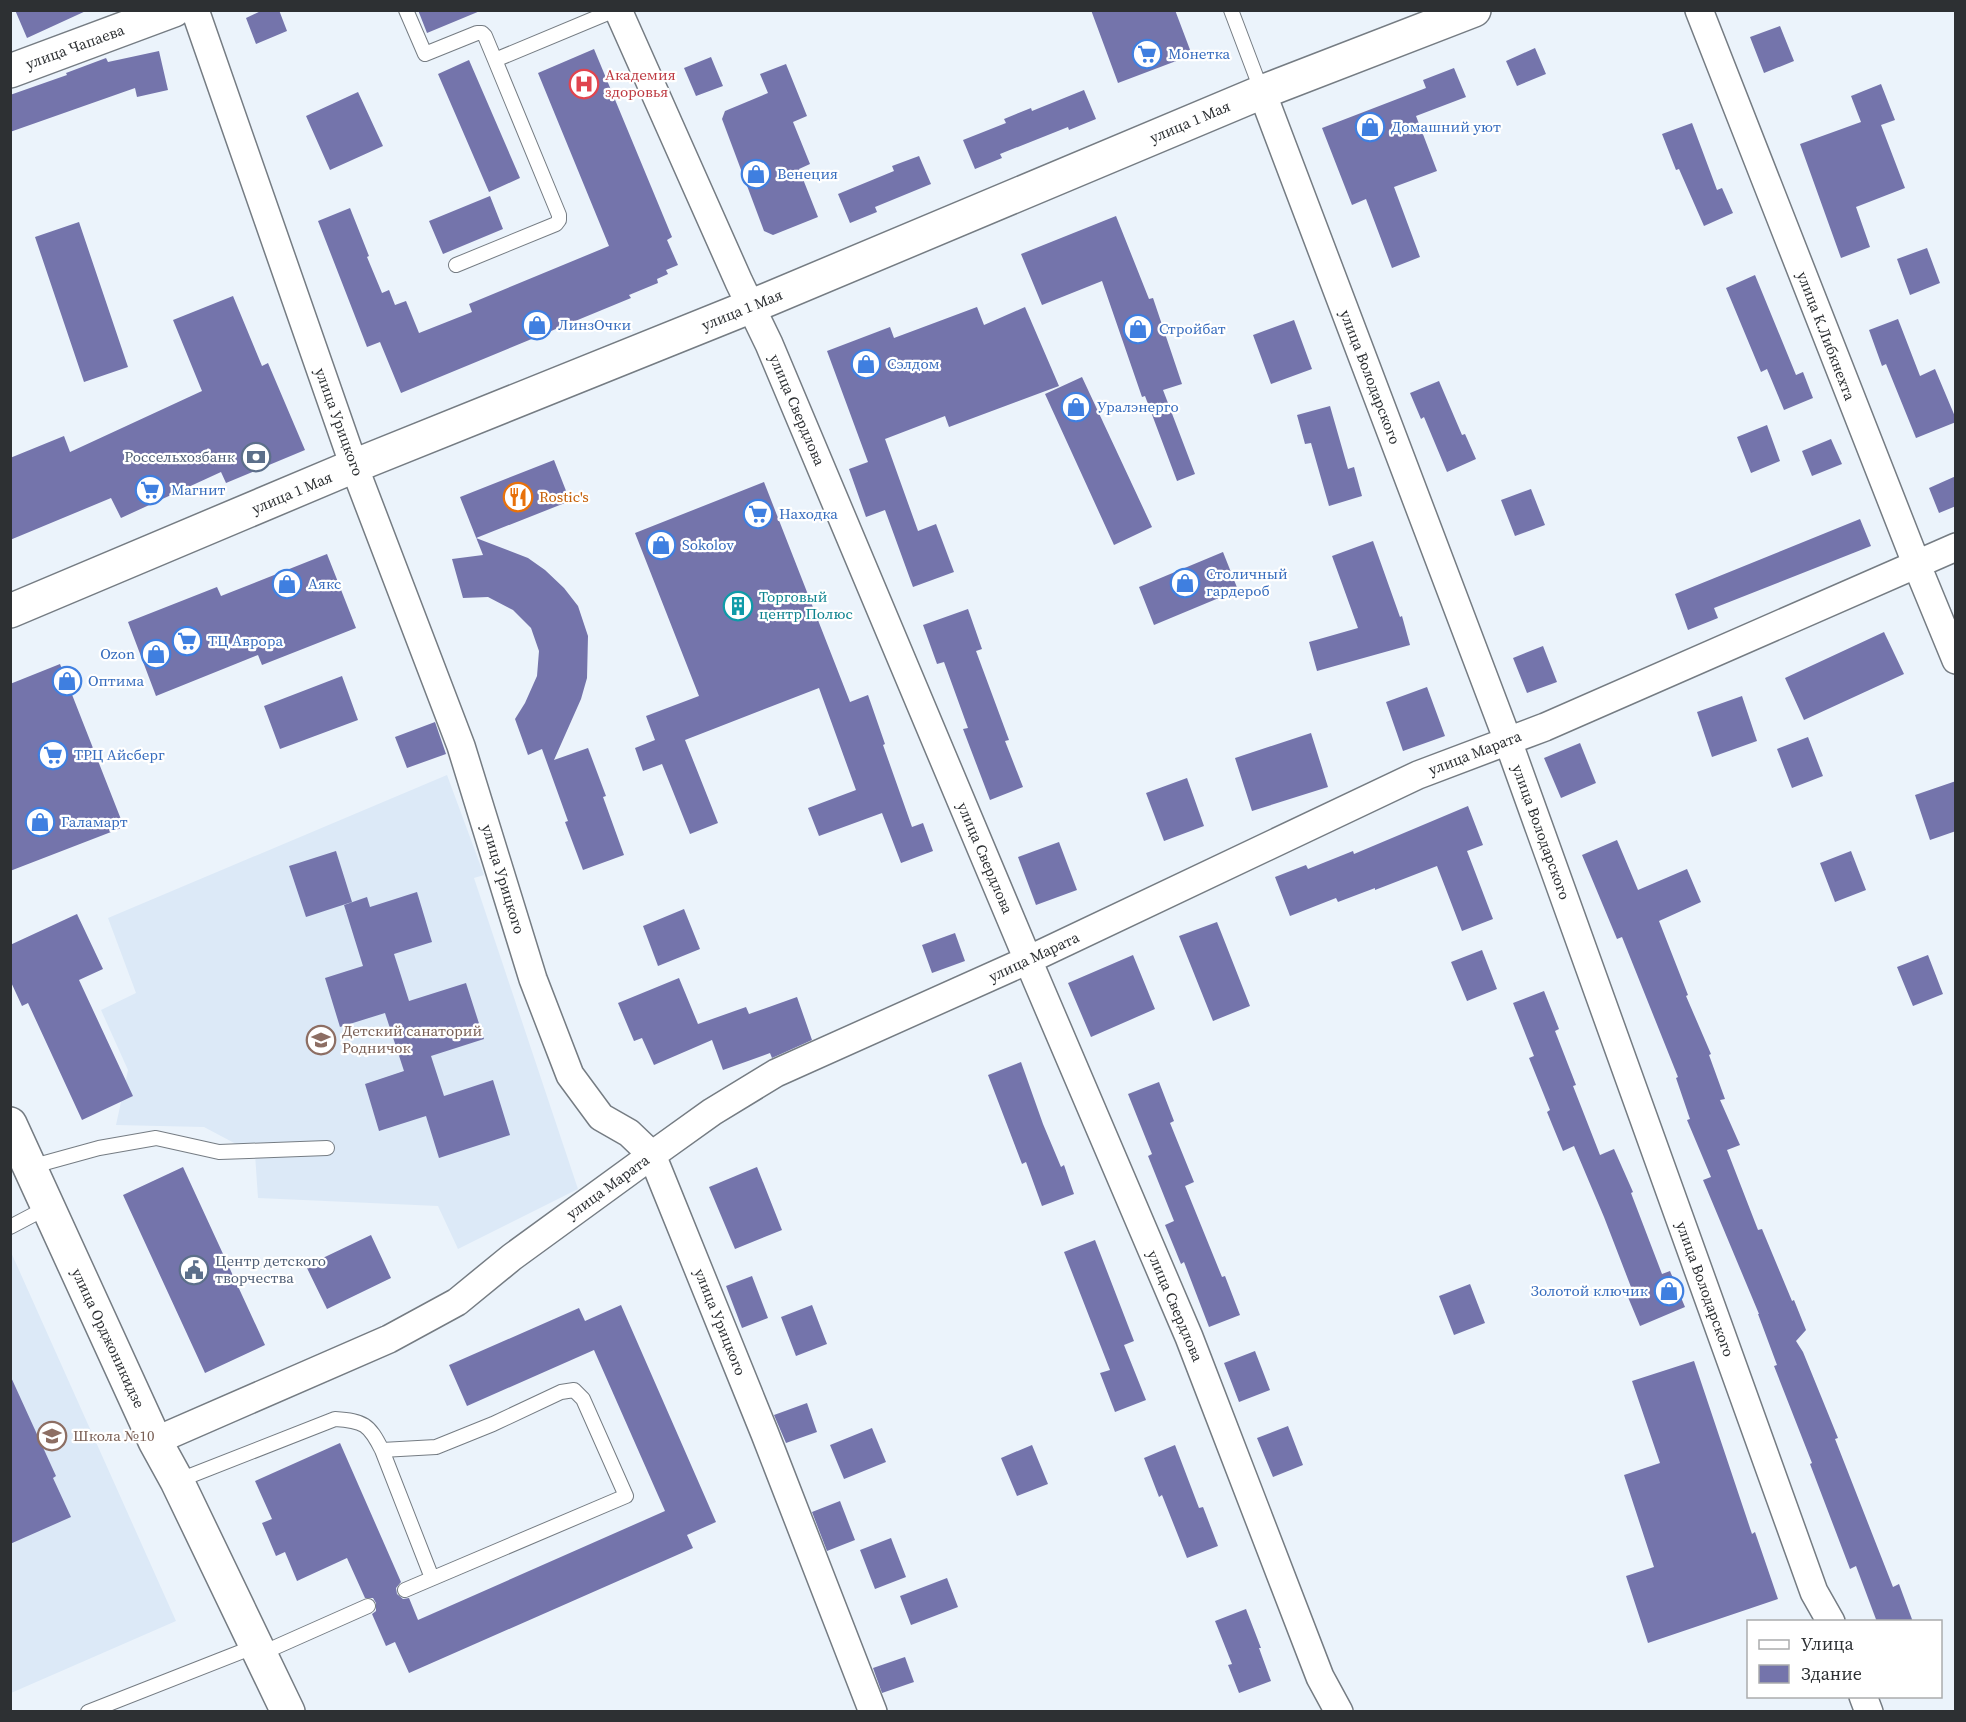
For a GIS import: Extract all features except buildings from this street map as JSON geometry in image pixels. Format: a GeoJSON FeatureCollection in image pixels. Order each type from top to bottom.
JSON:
{"type":"FeatureCollection","features":[{"type":"Feature","properties":{"kind":"main road","name":"улица Чапаева"},"geometry":{"type":"LineString","coordinates":[[10,71],[174,10]]}},
{"type":"Feature","properties":{"kind":"main road","name":"улица 1 Мая"},"geometry":{"type":"LineString","coordinates":[[10,611],[354,466],[752,306],[1262,92],[1474,10]]}},
{"type":"Feature","properties":{"kind":"main road","name":"улица Орджоникидзе"},"geometry":{"type":"LineString","coordinates":[[10,1124],[155,1441],[177,1480],[288,1712]]}},
{"type":"Feature","properties":{"kind":"street","name":"улица Урицкого"},"geometry":{"type":"LineString","coordinates":[[195,10],[354,466],[461,746],[533,979],[570,1075],[601,1118],[629,1133],[652,1155],[765,1434],[873,1712]]}},
{"type":"Feature","properties":{"kind":"street","name":"улица Свердлова"},"geometry":{"type":"LineString","coordinates":[[616,10],[752,306],[1189,1337],[1320,1677],[1339,1712]]}},
{"type":"Feature","properties":{"kind":"street","name":"улица К.Либкнехта"},"geometry":{"type":"LineString","coordinates":[[1699,10],[1916,564],[1956,660]]}},
{"type":"Feature","properties":{"kind":"street","name":"улица Володарского"},"geometry":{"type":"LineString","coordinates":[[1262,92],[1508,741],[1814,1592],[1830,1620]]}},
{"type":"Feature","properties":{"kind":"street","name":"улица Марата"},"geometry":{"type":"LineString","coordinates":[[155,1441],[389,1339],[457,1302],[512,1257],[652,1155],[712,1112],[776,1073],[1028,960],[1418,775],[1545,727],[1956,548]]}},
{"type":"Feature","properties":{"kind":"lane"},"geometry":{"type":"LineString","coordinates":[[406,10],[425,54],[482,33],[485,36],[559,215],[556,224],[456,265]]}},
{"type":"Feature","properties":{"kind":"lane"},"geometry":{"type":"LineString","coordinates":[[495,60],[616,10]]}},
{"type":"Feature","properties":{"kind":"lane","name":"улица Володарского"},"geometry":{"type":"LineString","coordinates":[[1231,10],[1262,92]]}},
{"type":"Feature","properties":{"kind":"lane"},"geometry":{"type":"LineString","coordinates":[[30,1167],[99,1148],[156,1138],[219,1152],[327,1148]]}},
{"type":"Feature","properties":{"kind":"lane"},"geometry":{"type":"LineString","coordinates":[[10,1227],[48,1207]]}},
{"type":"Feature","properties":{"kind":"lane"},"geometry":{"type":"LineString","coordinates":[[382,1450],[436,1447],[493,1424],[561,1392],[574,1390],[583,1400],[626,1496],[405,1590]]}},
{"type":"Feature","properties":{"kind":"lane"},"geometry":{"type":"LineString","coordinates":[[177,1480],[335,1419],[358,1421],[373,1432],[382,1450],[432,1578]]}},
{"type":"Feature","properties":{"kind":"lane"},"geometry":{"type":"LineString","coordinates":[[88,1712],[258,1650],[368,1606]]}},
{"type":"Feature","properties":{"kind":"shaded area","name":"Детский санаторий Родничок"},"geometry":{"type":"Polygon","coordinates":[[[447,775],[484,875],[474,878],[578,1189],[458,1249],[438,1206],[258,1198],[255,1154],[204,1127],[116,1125],[128,1070],[101,1010],[136,993],[108,918],[447,775]]]}},
{"type":"Feature","properties":{"kind":"shaded area","name":"Школа №10"},"geometry":{"type":"Polygon","coordinates":[[[10,1250],[176,1621],[11,1693],[10,1693],[10,1250]]]}},
{"type":"Feature","properties":{"kind":"place","name":"Монетка"},"geometry":{"type":"Point","coordinates":[1147,54]}},
{"type":"Feature","properties":{"kind":"place","name":"Академия здоровья"},"geometry":{"type":"Point","coordinates":[584,84]}},
{"type":"Feature","properties":{"kind":"place","name":"Домашний уют"},"geometry":{"type":"Point","coordinates":[1370,127]}},
{"type":"Feature","properties":{"kind":"place","name":"Венеция"},"geometry":{"type":"Point","coordinates":[756,174]}},
{"type":"Feature","properties":{"kind":"place","name":"ЛинзОчки"},"geometry":{"type":"Point","coordinates":[537,325]}},
{"type":"Feature","properties":{"kind":"place","name":"Стройбат"},"geometry":{"type":"Point","coordinates":[1138,329]}},
{"type":"Feature","properties":{"kind":"place","name":"Сэлдом"},"geometry":{"type":"Point","coordinates":[866,364]}},
{"type":"Feature","properties":{"kind":"place","name":"Уралэнерго"},"geometry":{"type":"Point","coordinates":[1076,407]}},
{"type":"Feature","properties":{"kind":"place","name":"Россельхозбанк"},"geometry":{"type":"Point","coordinates":[256,457]}},
{"type":"Feature","properties":{"kind":"place","name":"Магнит"},"geometry":{"type":"Point","coordinates":[150,490]}},
{"type":"Feature","properties":{"kind":"place","name":"Rostic's"},"geometry":{"type":"Point","coordinates":[518,497]}},
{"type":"Feature","properties":{"kind":"place","name":"Находка"},"geometry":{"type":"Point","coordinates":[758,514]}},
{"type":"Feature","properties":{"kind":"place","name":"Sokolov"},"geometry":{"type":"Point","coordinates":[661,545]}},
{"type":"Feature","properties":{"kind":"place","name":"Столичный гардероб"},"geometry":{"type":"Point","coordinates":[1185,583]}},
{"type":"Feature","properties":{"kind":"place","name":"Аякс"},"geometry":{"type":"Point","coordinates":[287,584]}},
{"type":"Feature","properties":{"kind":"place","name":"Торговый центр Полюс"},"geometry":{"type":"Point","coordinates":[738,606]}},
{"type":"Feature","properties":{"kind":"place","name":"ТЦ Аврора"},"geometry":{"type":"Point","coordinates":[187,641]}},
{"type":"Feature","properties":{"kind":"place","name":"Ozon"},"geometry":{"type":"Point","coordinates":[156,654]}},
{"type":"Feature","properties":{"kind":"place","name":"Оптима"},"geometry":{"type":"Point","coordinates":[67,681]}},
{"type":"Feature","properties":{"kind":"place","name":"ТРЦ Айсберг"},"geometry":{"type":"Point","coordinates":[53,755]}},
{"type":"Feature","properties":{"kind":"place","name":"Галамарт"},"geometry":{"type":"Point","coordinates":[40,822]}},
{"type":"Feature","properties":{"kind":"place","name":"Детский санаторий Родничок"},"geometry":{"type":"Point","coordinates":[321,1040]}},
{"type":"Feature","properties":{"kind":"place","name":"Центр детского творчества"},"geometry":{"type":"Point","coordinates":[194,1270]}},
{"type":"Feature","properties":{"kind":"place","name":"Золотой ключик"},"geometry":{"type":"Point","coordinates":[1669,1291]}},
{"type":"Feature","properties":{"kind":"place","name":"Школа №10"},"geometry":{"type":"Point","coordinates":[52,1436]}}]}
